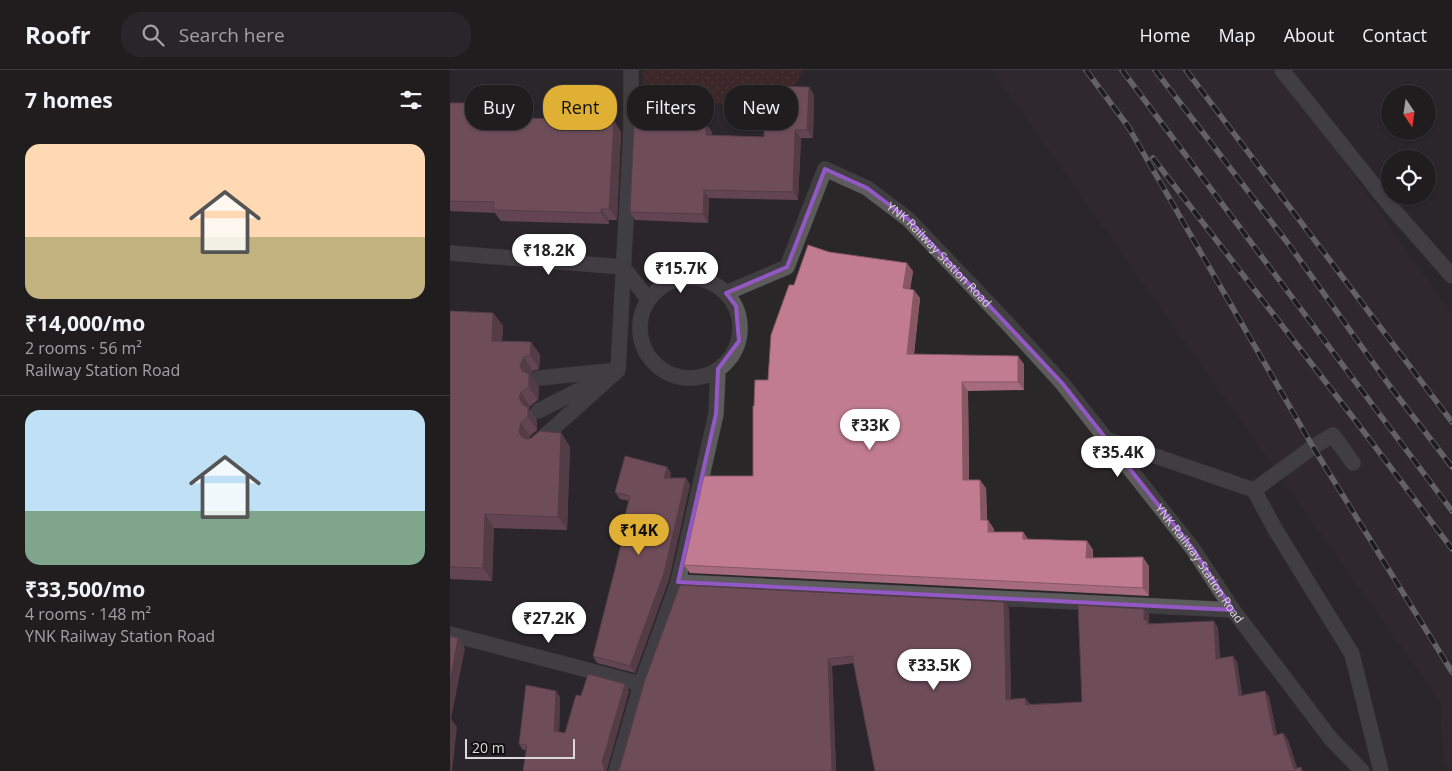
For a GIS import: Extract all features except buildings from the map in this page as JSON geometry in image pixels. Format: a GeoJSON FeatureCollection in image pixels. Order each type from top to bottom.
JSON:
{"type":"FeatureCollection","features":[{"type":"Feature","properties":{"kind":"street"},"geometry":{"type":"LineString","coordinates":[[536,443],[618,370],[631,70]]}},
{"type":"Feature","properties":{"kind":"street"},"geometry":{"type":"LineString","coordinates":[[1282,70],[1392,208],[1452,276]]}},
{"type":"Feature","properties":{"kind":"street","name":"YNK Railway Station Road"},"geometry":{"type":"LineString","coordinates":[[726,292],[787,267],[825,169],[867,188],[908,219],[1062,383],[1193,549],[1233,610],[1331,739],[1362,771]]}},
{"type":"Feature","properties":{"kind":"street"},"geometry":{"type":"LineString","coordinates":[[450,253],[623,266],[648,299]]}},
{"type":"Feature","properties":{"kind":"street"},"geometry":{"type":"LineString","coordinates":[[680,278],[696,278],[712,282],[726,292],[736,306],[740,324],[738,341],[731,357],[718,369],[702,376],[685,378],[668,373],[654,363],[644,349],[639,332],[641,315],[648,299],[656,290],[668,282],[680,278]]}},
{"type":"Feature","properties":{"kind":"street"},"geometry":{"type":"LineString","coordinates":[[616,771],[641,684],[678,582],[716,414],[718,369]]}},
{"type":"Feature","properties":{"kind":"street"},"geometry":{"type":"LineString","coordinates":[[539,378],[618,370]]}},
{"type":"Feature","properties":{"kind":"street"},"geometry":{"type":"LineString","coordinates":[[538,411],[618,370]]}},
{"type":"Feature","properties":{"kind":"street"},"geometry":{"type":"LineString","coordinates":[[1254,490],[1313,447],[1333,435],[1353,463]]}},
{"type":"Feature","properties":{"kind":"street"},"geometry":{"type":"LineString","coordinates":[[1106,439],[1254,490],[1275,529],[1352,654],[1380,771]]}},
{"type":"Feature","properties":{"kind":"street"},"geometry":{"type":"LineString","coordinates":[[678,582],[1233,610]]}},
{"type":"Feature","properties":{"kind":"street"},"geometry":{"type":"LineString","coordinates":[[450,634],[641,684]]}},
{"type":"Feature","properties":{"kind":"highlighted area"},"geometry":{"type":"Polygon","coordinates":[[[825,169],[867,188],[908,219],[1062,383],[1193,549],[1233,610],[678,582],[716,414],[718,369],[739,341],[736,306],[726,293],[787,267],[825,169]]]}},
{"type":"Feature","properties":{"kind":"shaded area"},"geometry":{"type":"Polygon","coordinates":[[[643,70],[802,70],[797,84],[793,85],[724,85],[724,102],[714,105],[714,85],[642,85],[643,70]]]}},
{"type":"Feature","properties":{"kind":"shaded area"},"geometry":{"type":"Polygon","coordinates":[[[992,70],[1280,70],[1452,316],[1452,771],[1444,763],[1440,701],[992,70]]]}},
{"type":"Feature","properties":{"kind":"railway"},"geometry":{"type":"LineString","coordinates":[[1086,70],[1130,129]]}},
{"type":"Feature","properties":{"kind":"railway"},"geometry":{"type":"LineString","coordinates":[[1122,70],[1452,511]]}},
{"type":"Feature","properties":{"kind":"railway"},"geometry":{"type":"LineString","coordinates":[[1155,70],[1290,246],[1389,385],[1452,467]]}},
{"type":"Feature","properties":{"kind":"railway"},"geometry":{"type":"LineString","coordinates":[[1186,70],[1452,422]]}},
{"type":"Feature","properties":{"kind":"railway"},"geometry":{"type":"LineString","coordinates":[[1126,123],[1313,447],[1452,672]]}},
{"type":"Feature","properties":{"kind":"railway"},"geometry":{"type":"LineString","coordinates":[[1153,158],[1452,549]]}}]}
